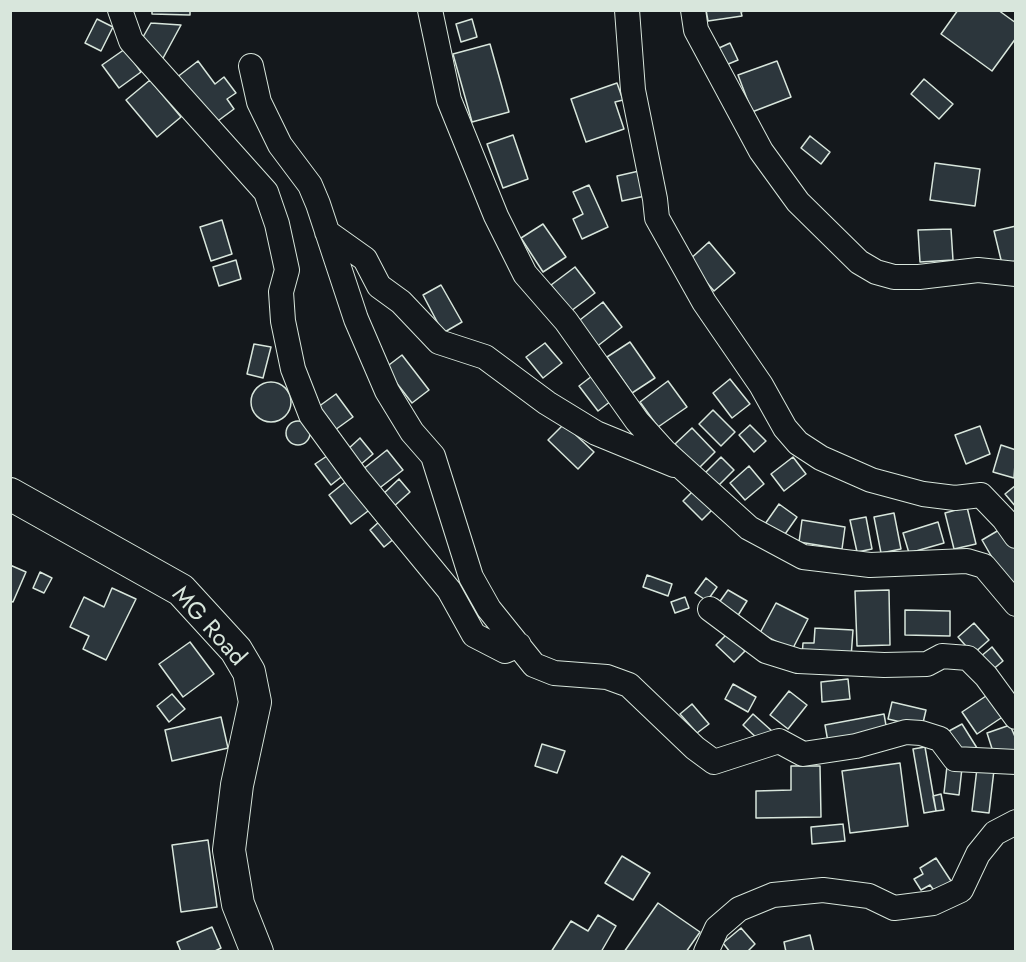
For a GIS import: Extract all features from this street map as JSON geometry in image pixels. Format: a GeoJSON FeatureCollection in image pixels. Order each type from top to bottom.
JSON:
{"type":"FeatureCollection","features":[{"type":"Feature","properties":{"kind":"main road","name":"MG Road"},"geometry":{"type":"LineString","coordinates":[[10,494],[181,590],[236,650],[249,672],[255,702],[237,785],[229,850],[238,904],[257,951]]}},
{"type":"Feature","properties":{"kind":"street"},"geometry":{"type":"LineString","coordinates":[[120,10],[131,41],[266,192],[277,224],[287,270],[281,292],[283,321],[293,369],[311,415],[357,478],[449,590],[474,635],[506,651],[519,645]]}},
{"type":"Feature","properties":{"kind":"street"},"geometry":{"type":"LineString","coordinates":[[430,10],[449,100],[496,216],[525,274],[566,321],[637,421],[682,468],[749,528],[802,557],[870,565],[967,561],[984,566],[1016,604]]}},
{"type":"Feature","properties":{"kind":"street"},"geometry":{"type":"LineString","coordinates":[[627,10],[633,90],[657,218],[704,302],[785,428],[798,443],[821,458],[871,480],[923,494],[955,498],[981,495],[1004,519],[1016,536]]}},
{"type":"Feature","properties":{"kind":"street"},"geometry":{"type":"LineString","coordinates":[[693,10],[696,30],[760,151],[798,202],[859,262],[876,272],[894,277],[919,277],[978,270],[1002,275],[1016,274]]}},
{"type":"Feature","properties":{"kind":"street"},"geometry":{"type":"LineString","coordinates":[[251,66],[259,102],[280,144],[310,185],[356,320],[387,391],[412,432],[433,456],[471,578],[489,609],[534,664],[554,673],[606,677],[629,686],[695,748],[714,762],[779,741],[803,754],[914,732],[940,739],[955,759],[1016,762]]}},
{"type":"Feature","properties":{"kind":"street"},"geometry":{"type":"LineString","coordinates":[[327,232],[364,259],[379,286],[401,302],[439,342],[485,357],[547,403],[596,433],[622,446],[682,468]]}},
{"type":"Feature","properties":{"kind":"street"},"geometry":{"type":"LineString","coordinates":[[710,609],[766,651],[798,661],[884,665],[927,664],[942,656],[968,658],[986,676],[1016,717]]}},
{"type":"Feature","properties":{"kind":"street"},"geometry":{"type":"LineString","coordinates":[[706,951],[717,928],[739,909],[773,895],[823,890],[869,896],[894,908],[933,903],[961,891],[978,854],[995,833],[1016,822]]}},
{"type":"Feature","properties":{"kind":"building"},"geometry":{"type":"Polygon","coordinates":[[[152,10],[190,10],[190,15],[152,14],[152,10]]]}},
{"type":"Feature","properties":{"kind":"building"},"geometry":{"type":"Polygon","coordinates":[[[706,10],[747,10],[741,12],[742,16],[708,21],[706,10]]]}},
{"type":"Feature","properties":{"kind":"building"},"geometry":{"type":"Polygon","coordinates":[[[958,10],[998,10],[1016,23],[1016,38],[992,71],[941,34],[958,10]]]}},
{"type":"Feature","properties":{"kind":"building"},"geometry":{"type":"Polygon","coordinates":[[[97,19],[113,27],[101,51],[85,43],[97,19]]]}},
{"type":"Feature","properties":{"kind":"building"},"geometry":{"type":"Polygon","coordinates":[[[472,19],[477,37],[461,42],[456,24],[472,19]]]}},
{"type":"Feature","properties":{"kind":"building"},"geometry":{"type":"Polygon","coordinates":[[[151,23],[181,25],[162,60],[139,44],[151,23]]]}},
{"type":"Feature","properties":{"kind":"building"},"geometry":{"type":"Polygon","coordinates":[[[730,43],[738,60],[726,65],[719,48],[730,43]]]}},
{"type":"Feature","properties":{"kind":"building"},"geometry":{"type":"Polygon","coordinates":[[[490,44],[509,112],[472,122],[453,54],[490,44]]]}},
{"type":"Feature","properties":{"kind":"building"},"geometry":{"type":"Polygon","coordinates":[[[125,49],[141,72],[119,88],[102,65],[125,49]]]}},
{"type":"Feature","properties":{"kind":"building"},"geometry":{"type":"Polygon","coordinates":[[[198,61],[215,84],[224,77],[236,93],[227,99],[234,109],[211,126],[176,78],[198,61]]]}},
{"type":"Feature","properties":{"kind":"building"},"geometry":{"type":"Polygon","coordinates":[[[777,61],[791,97],[752,112],[738,75],[777,61]]]}},
{"type":"Feature","properties":{"kind":"building"},"geometry":{"type":"Polygon","coordinates":[[[924,79],[953,104],[939,119],[911,94],[924,79]]]}},
{"type":"Feature","properties":{"kind":"building"},"geometry":{"type":"Polygon","coordinates":[[[150,80],[181,117],[157,137],[126,100],[150,80]]]}},
{"type":"Feature","properties":{"kind":"building"},"geometry":{"type":"Polygon","coordinates":[[[617,83],[623,100],[615,102],[624,129],[586,142],[571,99],[617,83]]]}},
{"type":"Feature","properties":{"kind":"building"},"geometry":{"type":"Polygon","coordinates":[[[513,135],[528,179],[503,188],[487,144],[513,135]]]}},
{"type":"Feature","properties":{"kind":"building"},"geometry":{"type":"Polygon","coordinates":[[[810,136],[830,152],[821,164],[801,148],[810,136]]]}},
{"type":"Feature","properties":{"kind":"building"},"geometry":{"type":"Polygon","coordinates":[[[935,163],[980,169],[975,206],[930,200],[935,163]]]}},
{"type":"Feature","properties":{"kind":"building"},"geometry":{"type":"Polygon","coordinates":[[[639,171],[645,196],[622,201],[617,176],[639,171]]]}},
{"type":"Feature","properties":{"kind":"building"},"geometry":{"type":"Polygon","coordinates":[[[589,185],[608,227],[582,239],[573,219],[583,214],[573,192],[589,185]]]}},
{"type":"Feature","properties":{"kind":"building"},"geometry":{"type":"Polygon","coordinates":[[[222,220],[232,254],[211,261],[200,227],[222,220]]]}},
{"type":"Feature","properties":{"kind":"building"},"geometry":{"type":"Polygon","coordinates":[[[543,224],[566,257],[543,272],[521,238],[543,224]]]}},
{"type":"Feature","properties":{"kind":"building"},"geometry":{"type":"Polygon","coordinates":[[[1016,226],[1016,261],[1002,264],[994,231],[1016,226]]]}},
{"type":"Feature","properties":{"kind":"building"},"geometry":{"type":"Polygon","coordinates":[[[951,229],[953,260],[920,262],[918,230],[951,229]]]}},
{"type":"Feature","properties":{"kind":"building"},"geometry":{"type":"Polygon","coordinates":[[[709,242],[735,273],[714,291],[688,261],[709,242]]]}},
{"type":"Feature","properties":{"kind":"building"},"geometry":{"type":"Polygon","coordinates":[[[236,260],[241,279],[219,286],[213,267],[236,260]]]}},
{"type":"Feature","properties":{"kind":"building"},"geometry":{"type":"Polygon","coordinates":[[[575,267],[595,293],[571,311],[551,285],[575,267]]]}},
{"type":"Feature","properties":{"kind":"building"},"geometry":{"type":"Polygon","coordinates":[[[441,285],[462,322],[443,333],[423,295],[441,285]]]}},
{"type":"Feature","properties":{"kind":"building"},"geometry":{"type":"Polygon","coordinates":[[[603,302],[622,327],[595,348],[576,323],[603,302]]]}},
{"type":"Feature","properties":{"kind":"building"},"geometry":{"type":"Polygon","coordinates":[[[630,342],[655,378],[632,393],[607,357],[630,342]]]}},
{"type":"Feature","properties":{"kind":"building"},"geometry":{"type":"Polygon","coordinates":[[[545,343],[562,363],[543,378],[526,357],[545,343]]]}},
{"type":"Feature","properties":{"kind":"building"},"geometry":{"type":"Polygon","coordinates":[[[254,344],[271,347],[263,378],[247,374],[254,344]]]}},
{"type":"Feature","properties":{"kind":"building"},"geometry":{"type":"Polygon","coordinates":[[[402,355],[429,390],[412,403],[385,368],[402,355]]]}},
{"type":"Feature","properties":{"kind":"building"},"geometry":{"type":"Polygon","coordinates":[[[592,376],[611,401],[598,411],[579,386],[592,376]]]}},
{"type":"Feature","properties":{"kind":"building"},"geometry":{"type":"Polygon","coordinates":[[[730,379],[750,404],[732,418],[713,393],[730,379]]]}},
{"type":"Feature","properties":{"kind":"building"},"geometry":{"type":"Polygon","coordinates":[[[668,381],[687,407],[658,427],[640,402],[668,381]]]}},
{"type":"Feature","properties":{"kind":"building"},"geometry":{"type":"Polygon","coordinates":[[[271,382],[285,388],[291,402],[285,416],[271,422],[257,416],[251,402],[257,388],[271,382]]]}},
{"type":"Feature","properties":{"kind":"building"},"geometry":{"type":"Polygon","coordinates":[[[336,394],[353,417],[335,430],[318,407],[336,394]]]}},
{"type":"Feature","properties":{"kind":"building"},"geometry":{"type":"Polygon","coordinates":[[[713,410],[735,432],[721,446],[699,424],[713,410]]]}},
{"type":"Feature","properties":{"kind":"building"},"geometry":{"type":"Polygon","coordinates":[[[298,421],[303,422],[309,428],[309,438],[303,444],[298,445],[293,444],[287,438],[286,433],[287,428],[293,422],[298,421]]]}},
{"type":"Feature","properties":{"kind":"building"},"geometry":{"type":"Polygon","coordinates":[[[564,424],[594,452],[578,469],[548,440],[564,424]]]}},
{"type":"Feature","properties":{"kind":"building"},"geometry":{"type":"Polygon","coordinates":[[[750,425],[766,441],[754,452],[739,435],[750,425]]]}},
{"type":"Feature","properties":{"kind":"building"},"geometry":{"type":"Polygon","coordinates":[[[980,426],[990,454],[966,464],[955,435],[980,426]]]}},
{"type":"Feature","properties":{"kind":"building"},"geometry":{"type":"Polygon","coordinates":[[[692,428],[715,452],[698,469],[675,444],[692,428]]]}},
{"type":"Feature","properties":{"kind":"building"},"geometry":{"type":"Polygon","coordinates":[[[360,438],[373,454],[360,465],[347,450],[360,438]]]}},
{"type":"Feature","properties":{"kind":"building"},"geometry":{"type":"Polygon","coordinates":[[[1001,445],[1016,450],[1014,478],[993,472],[1001,445]]]}},
{"type":"Feature","properties":{"kind":"building"},"geometry":{"type":"Polygon","coordinates":[[[387,450],[403,470],[377,490],[362,470],[387,450]]]}},
{"type":"Feature","properties":{"kind":"building"},"geometry":{"type":"Polygon","coordinates":[[[330,454],[345,474],[331,485],[315,464],[330,454]]]}},
{"type":"Feature","properties":{"kind":"building"},"geometry":{"type":"Polygon","coordinates":[[[721,457],[734,470],[717,487],[704,474],[721,457]]]}},
{"type":"Feature","properties":{"kind":"building"},"geometry":{"type":"Polygon","coordinates":[[[793,457],[806,474],[784,491],[771,474],[793,457]]]}},
{"type":"Feature","properties":{"kind":"building"},"geometry":{"type":"Polygon","coordinates":[[[749,466],[764,484],[745,500],[730,483],[749,466]]]}},
{"type":"Feature","properties":{"kind":"building"},"geometry":{"type":"Polygon","coordinates":[[[349,479],[372,508],[351,524],[329,495],[349,479]]]}},
{"type":"Feature","properties":{"kind":"building"},"geometry":{"type":"Polygon","coordinates":[[[399,479],[410,492],[392,508],[381,496],[399,479]]]}},
{"type":"Feature","properties":{"kind":"building"},"geometry":{"type":"Polygon","coordinates":[[[1016,485],[1016,507],[1005,494],[1016,485]]]}},
{"type":"Feature","properties":{"kind":"building"},"geometry":{"type":"Polygon","coordinates":[[[694,490],[712,510],[702,520],[683,501],[694,490]]]}},
{"type":"Feature","properties":{"kind":"building"},"geometry":{"type":"Polygon","coordinates":[[[779,504],[797,517],[783,537],[765,524],[779,504]]]}},
{"type":"Feature","properties":{"kind":"building"},"geometry":{"type":"Polygon","coordinates":[[[967,507],[976,544],[954,549],[945,513],[967,507]]]}},
{"type":"Feature","properties":{"kind":"building"},"geometry":{"type":"Polygon","coordinates":[[[894,513],[901,549],[881,553],[874,517],[894,513]]]}},
{"type":"Feature","properties":{"kind":"building"},"geometry":{"type":"Polygon","coordinates":[[[866,517],[872,549],[857,552],[850,520],[866,517]]]}},
{"type":"Feature","properties":{"kind":"building"},"geometry":{"type":"Polygon","coordinates":[[[802,520],[845,527],[842,549],[799,542],[802,520]]]}},
{"type":"Feature","properties":{"kind":"building"},"geometry":{"type":"Polygon","coordinates":[[[380,521],[395,538],[384,547],[370,530],[380,521]]]}},
{"type":"Feature","properties":{"kind":"building"},"geometry":{"type":"Polygon","coordinates":[[[938,522],[944,543],[909,553],[903,533],[938,522]]]}},
{"type":"Feature","properties":{"kind":"building"},"geometry":{"type":"Polygon","coordinates":[[[1004,527],[1016,547],[1016,584],[1009,587],[982,540],[1004,527]]]}},
{"type":"Feature","properties":{"kind":"building"},"geometry":{"type":"Polygon","coordinates":[[[10,565],[26,572],[13,602],[10,601],[10,565]]]}},
{"type":"Feature","properties":{"kind":"building"},"geometry":{"type":"Polygon","coordinates":[[[40,572],[52,578],[44,593],[33,588],[40,572]]]}},
{"type":"Feature","properties":{"kind":"building"},"geometry":{"type":"Polygon","coordinates":[[[647,575],[672,584],[668,596],[643,587],[647,575]]]}},
{"type":"Feature","properties":{"kind":"building"},"geometry":{"type":"Polygon","coordinates":[[[706,578],[717,587],[707,601],[695,593],[706,578]]]}},
{"type":"Feature","properties":{"kind":"building"},"geometry":{"type":"Polygon","coordinates":[[[112,588],[136,599],[106,660],[83,649],[89,636],[70,627],[84,597],[104,607],[112,588]]]}},
{"type":"Feature","properties":{"kind":"building"},"geometry":{"type":"Polygon","coordinates":[[[728,590],[747,601],[737,617],[718,604],[728,590]]]}},
{"type":"Feature","properties":{"kind":"building"},"geometry":{"type":"Polygon","coordinates":[[[889,590],[890,645],[857,646],[855,591],[889,590]]]}},
{"type":"Feature","properties":{"kind":"building"},"geometry":{"type":"Polygon","coordinates":[[[685,597],[689,608],[675,613],[671,602],[685,597]]]}},
{"type":"Feature","properties":{"kind":"building"},"geometry":{"type":"Polygon","coordinates":[[[776,603],[808,619],[792,650],[760,633],[776,603]]]}},
{"type":"Feature","properties":{"kind":"building"},"geometry":{"type":"Polygon","coordinates":[[[905,610],[950,611],[950,636],[905,635],[905,610]]]}},
{"type":"Feature","properties":{"kind":"building"},"geometry":{"type":"Polygon","coordinates":[[[974,623],[989,640],[973,654],[958,637],[974,623]]]}},
{"type":"Feature","properties":{"kind":"building"},"geometry":{"type":"Polygon","coordinates":[[[815,628],[853,630],[851,658],[802,656],[803,643],[814,643],[815,628]]]}},
{"type":"Feature","properties":{"kind":"building"},"geometry":{"type":"Polygon","coordinates":[[[728,633],[745,651],[734,662],[716,645],[728,633]]]}},
{"type":"Feature","properties":{"kind":"building"},"geometry":{"type":"Polygon","coordinates":[[[190,642],[214,674],[183,697],[159,664],[190,642]]]}},
{"type":"Feature","properties":{"kind":"building"},"geometry":{"type":"Polygon","coordinates":[[[992,647],[1003,661],[991,671],[980,657],[992,647]]]}},
{"type":"Feature","properties":{"kind":"building"},"geometry":{"type":"Polygon","coordinates":[[[848,679],[850,699],[822,702],[821,682],[848,679]]]}},
{"type":"Feature","properties":{"kind":"building"},"geometry":{"type":"Polygon","coordinates":[[[733,684],[756,697],[748,712],[725,699],[733,684]]]}},
{"type":"Feature","properties":{"kind":"building"},"geometry":{"type":"Polygon","coordinates":[[[789,691],[807,705],[788,729],[770,715],[789,691]]]}},
{"type":"Feature","properties":{"kind":"building"},"geometry":{"type":"Polygon","coordinates":[[[172,694],[185,709],[169,722],[157,706],[172,694]]]}},
{"type":"Feature","properties":{"kind":"building"},"geometry":{"type":"Polygon","coordinates":[[[989,694],[1004,716],[977,734],[962,712],[989,694]]]}},
{"type":"Feature","properties":{"kind":"building"},"geometry":{"type":"Polygon","coordinates":[[[892,702],[926,710],[922,727],[888,719],[892,702]]]}},
{"type":"Feature","properties":{"kind":"building"},"geometry":{"type":"Polygon","coordinates":[[[692,704],[709,724],[697,733],[680,714],[692,704]]]}},
{"type":"Feature","properties":{"kind":"building"},"geometry":{"type":"Polygon","coordinates":[[[753,714],[772,731],[762,743],[743,725],[753,714]]]}},
{"type":"Feature","properties":{"kind":"building"},"geometry":{"type":"Polygon","coordinates":[[[884,714],[887,731],[828,742],[825,725],[884,714]]]}},
{"type":"Feature","properties":{"kind":"building"},"geometry":{"type":"Polygon","coordinates":[[[221,717],[228,748],[172,761],[165,730],[221,717]]]}},
{"type":"Feature","properties":{"kind":"building"},"geometry":{"type":"Polygon","coordinates":[[[962,724],[977,748],[964,756],[949,731],[962,724]]]}},
{"type":"Feature","properties":{"kind":"building"},"geometry":{"type":"Polygon","coordinates":[[[1010,725],[1016,739],[1016,751],[995,758],[987,733],[1010,725]]]}},
{"type":"Feature","properties":{"kind":"building"},"geometry":{"type":"Polygon","coordinates":[[[542,744],[565,751],[557,773],[535,766],[542,744]]]}},
{"type":"Feature","properties":{"kind":"building"},"geometry":{"type":"Polygon","coordinates":[[[925,747],[936,811],[924,813],[913,749],[925,747]]]}},
{"type":"Feature","properties":{"kind":"building"},"geometry":{"type":"Polygon","coordinates":[[[900,763],[908,826],[850,833],[842,771],[900,763]]]}},
{"type":"Feature","properties":{"kind":"building"},"geometry":{"type":"Polygon","coordinates":[[[791,766],[820,766],[821,817],[756,818],[756,791],[791,790],[791,766]]]}},
{"type":"Feature","properties":{"kind":"building"},"geometry":{"type":"Polygon","coordinates":[[[947,766],[962,768],[959,795],[944,793],[947,766]]]}},
{"type":"Feature","properties":{"kind":"building"},"geometry":{"type":"Polygon","coordinates":[[[977,768],[994,770],[989,813],[972,811],[977,768]]]}},
{"type":"Feature","properties":{"kind":"building"},"geometry":{"type":"Polygon","coordinates":[[[941,794],[944,810],[936,811],[933,796],[941,794]]]}},
{"type":"Feature","properties":{"kind":"building"},"geometry":{"type":"Polygon","coordinates":[[[843,824],[845,841],[812,844],[811,827],[843,824]]]}},
{"type":"Feature","properties":{"kind":"building"},"geometry":{"type":"Polygon","coordinates":[[[208,840],[217,907],[181,912],[172,845],[208,840]]]}},
{"type":"Feature","properties":{"kind":"building"},"geometry":{"type":"Polygon","coordinates":[[[622,856],[650,873],[633,900],[605,883],[622,856]]]}},
{"type":"Feature","properties":{"kind":"building"},"geometry":{"type":"Polygon","coordinates":[[[936,858],[951,881],[935,892],[930,885],[921,890],[914,879],[923,874],[920,868],[936,858]]]}},
{"type":"Feature","properties":{"kind":"building"},"geometry":{"type":"Polygon","coordinates":[[[658,903],[700,932],[686,952],[624,952],[658,903]]]}},
{"type":"Feature","properties":{"kind":"building"},"geometry":{"type":"Polygon","coordinates":[[[598,915],[616,926],[601,952],[551,952],[571,921],[588,931],[598,915]]]}},
{"type":"Feature","properties":{"kind":"building"},"geometry":{"type":"Polygon","coordinates":[[[212,927],[221,948],[213,952],[181,952],[177,942],[212,927]]]}},
{"type":"Feature","properties":{"kind":"building"},"geometry":{"type":"Polygon","coordinates":[[[741,928],[755,944],[747,952],[730,952],[723,943],[741,928]]]}},
{"type":"Feature","properties":{"kind":"building"},"geometry":{"type":"Polygon","coordinates":[[[810,935],[814,952],[786,952],[784,942],[810,935]]]}}]}
